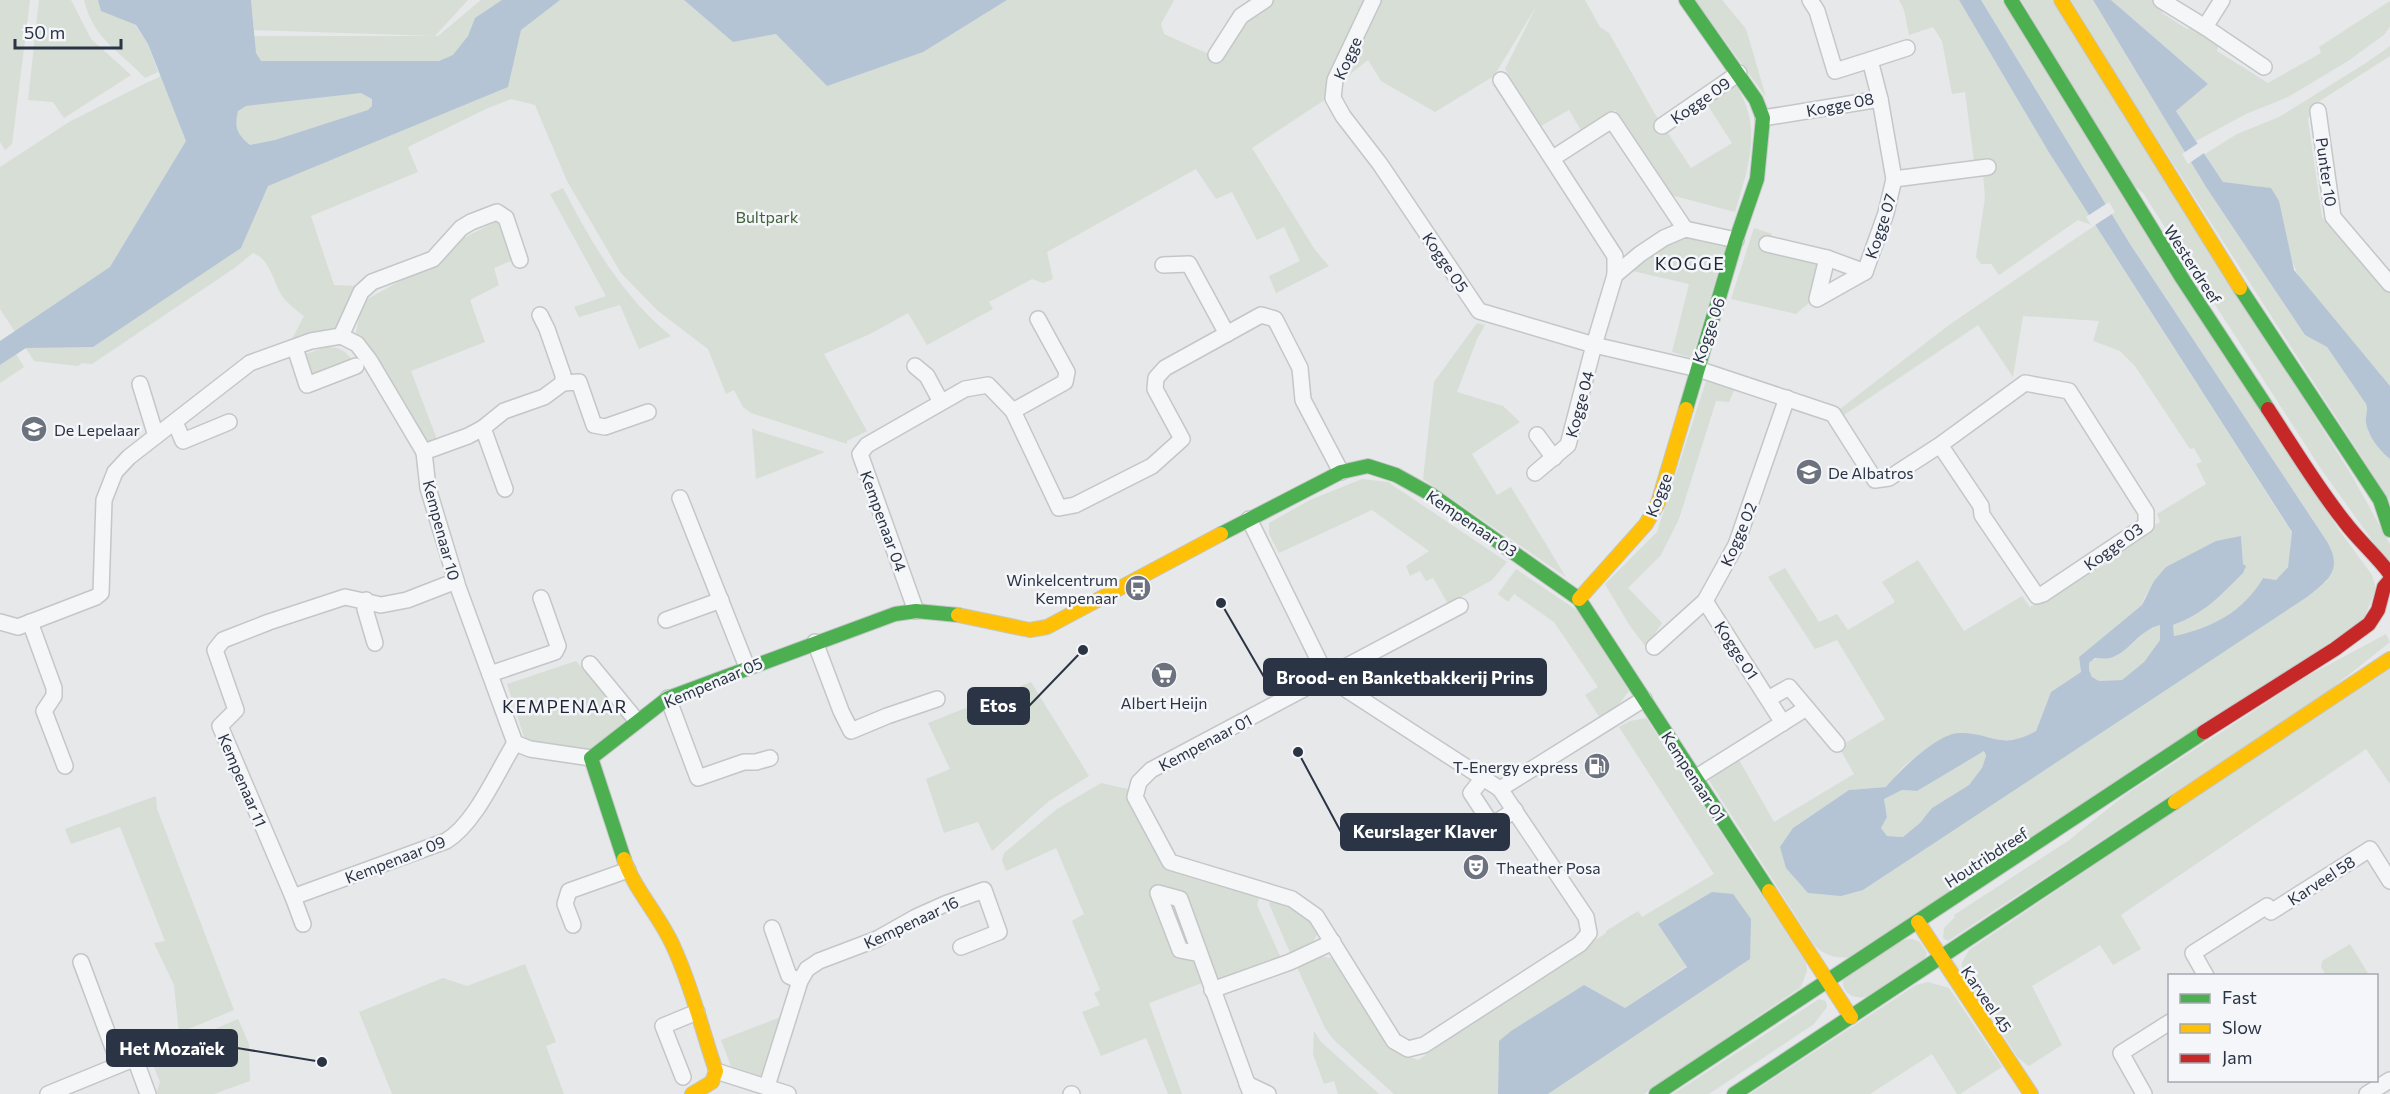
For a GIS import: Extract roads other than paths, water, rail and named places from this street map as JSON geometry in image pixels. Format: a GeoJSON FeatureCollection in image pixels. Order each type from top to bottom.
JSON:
{"type":"FeatureCollection","features":[{"type":"Feature","properties":{"kind":"main road","name":"Kogge 09"},"geometry":{"type":"LineString","coordinates":[[1686,0],[1739,73],[1756,100],[1763,118]]}},
{"type":"Feature","properties":{"kind":"main road","name":"Westerdreef"},"geometry":{"type":"LineString","coordinates":[[2011,0],[2182,278],[2322,492],[2358,539],[2387,584]]}},
{"type":"Feature","properties":{"kind":"main road","name":"Westerdreef"},"geometry":{"type":"LineString","coordinates":[[2061,0],[2220,257],[2379,500],[2390,530]]}},
{"type":"Feature","properties":{"kind":"main road"},"geometry":{"type":"LineString","coordinates":[[1736,240],[1757,179],[1763,118]]}},
{"type":"Feature","properties":{"kind":"main road","name":"Kogge 06"},"geometry":{"type":"LineString","coordinates":[[1698,369],[1736,240]]}},
{"type":"Feature","properties":{"kind":"main road","name":"Kogge"},"geometry":{"type":"LineString","coordinates":[[1579,599],[1646,524],[1658,503],[1698,369]]}},
{"type":"Feature","properties":{"kind":"main road","name":"Kempenaar 03"},"geometry":{"type":"LineString","coordinates":[[1030,630],[1047,627],[1341,472],[1368,466],[1396,475],[1432,495],[1579,599],[1644,699]]}},
{"type":"Feature","properties":{"kind":"main road"},"geometry":{"type":"LineString","coordinates":[[2379,500],[2390,511]]}},
{"type":"Feature","properties":{"kind":"main road","name":"Westerdreef"},"geometry":{"type":"LineString","coordinates":[[2358,539],[2374,553],[2390,573]]}},
{"type":"Feature","properties":{"kind":"main road"},"geometry":{"type":"LineString","coordinates":[[2383,614],[2387,584]]}},
{"type":"Feature","properties":{"kind":"main road"},"geometry":{"type":"LineString","coordinates":[[2383,614],[2390,602]]}},
{"type":"Feature","properties":{"kind":"main road","name":"Kempenaar 05"},"geometry":{"type":"LineString","coordinates":[[591,758],[668,698],[895,614],[916,611],[945,612],[1030,630]]}},
{"type":"Feature","properties":{"kind":"main road","name":"Houtribdreef"},"geometry":{"type":"LineString","coordinates":[[1656,1094],[2244,706],[2335,649],[2383,614]]}},
{"type":"Feature","properties":{"kind":"main road"},"geometry":{"type":"LineString","coordinates":[[2349,685],[2390,648]]}},
{"type":"Feature","properties":{"kind":"main road"},"geometry":{"type":"LineString","coordinates":[[1734,1094],[2390,659]]}},
{"type":"Feature","properties":{"kind":"main road","name":"Kempenaar 01"},"geometry":{"type":"LineString","coordinates":[[1644,699],[1851,1017]]}},
{"type":"Feature","properties":{"kind":"main road"},"geometry":{"type":"LineString","coordinates":[[591,758],[628,870],[675,949],[716,1071],[712,1082],[694,1093]]}},
{"type":"Feature","properties":{"kind":"main road","name":"Karveel 45"},"geometry":{"type":"LineString","coordinates":[[1918,922],[2031,1094]]}},
{"type":"Feature","properties":{"kind":"street"},"geometry":{"type":"LineString","coordinates":[[1216,56],[1241,16],[1265,0]]}},
{"type":"Feature","properties":{"kind":"street","name":"Kogge"},"geometry":{"type":"LineString","coordinates":[[1343,116],[1333,98],[1335,80],[1373,0]]}},
{"type":"Feature","properties":{"kind":"street","name":"Kogge 08"},"geometry":{"type":"LineString","coordinates":[[1810,0],[1817,11],[1835,71],[1907,48]]}},
{"type":"Feature","properties":{"kind":"street"},"geometry":{"type":"LineString","coordinates":[[2161,0],[2264,67]]}},
{"type":"Feature","properties":{"kind":"street"},"geometry":{"type":"LineString","coordinates":[[2205,27],[2222,0]]}},
{"type":"Feature","properties":{"kind":"street","name":"Kogge 08"},"geometry":{"type":"LineString","coordinates":[[1763,118],[1880,99],[1870,60]]}},
{"type":"Feature","properties":{"kind":"street","name":"Kogge 09"},"geometry":{"type":"LineString","coordinates":[[1662,126],[1739,73]]}},
{"type":"Feature","properties":{"kind":"street"},"geometry":{"type":"LineString","coordinates":[[1501,80],[1615,255],[1616,275],[1594,345]]}},
{"type":"Feature","properties":{"kind":"street","name":"Kogge 07"},"geometry":{"type":"LineString","coordinates":[[1827,258],[1817,299],[1865,272],[1887,213],[1894,179],[1880,99]]}},
{"type":"Feature","properties":{"kind":"street","name":"Punter 10"},"geometry":{"type":"LineString","coordinates":[[2318,111],[2333,217],[2390,284]]}},
{"type":"Feature","properties":{"kind":"street","name":"Kogge 05"},"geometry":{"type":"LineString","coordinates":[[1343,116],[1380,164],[1479,311],[1594,345]]}},
{"type":"Feature","properties":{"kind":"street"},"geometry":{"type":"LineString","coordinates":[[1553,158],[1612,120],[1685,229]]}},
{"type":"Feature","properties":{"kind":"street","name":"Kogge 07"},"geometry":{"type":"LineString","coordinates":[[1894,179],[1988,167]]}},
{"type":"Feature","properties":{"kind":"street"},"geometry":{"type":"LineString","coordinates":[[0,622],[18,627],[96,597],[102,588],[104,500],[109,482],[115,472],[129,457],[250,363],[311,341],[341,336],[361,292],[372,282],[434,259],[462,228],[497,212],[506,218],[520,260]]}},
{"type":"Feature","properties":{"kind":"street"},"geometry":{"type":"LineString","coordinates":[[1616,275],[1664,238],[1685,229],[1736,240]]}},
{"type":"Feature","properties":{"kind":"street","name":"Kogge 07"},"geometry":{"type":"LineString","coordinates":[[1767,244],[1827,258],[1865,272]]}},
{"type":"Feature","properties":{"kind":"street"},"geometry":{"type":"LineString","coordinates":[[1163,265],[1189,264],[1227,334],[1262,315],[1275,319],[1300,368],[1303,400],[1341,472]]}},
{"type":"Feature","properties":{"kind":"street"},"geometry":{"type":"LineString","coordinates":[[540,315],[563,375],[563,382]]}},
{"type":"Feature","properties":{"kind":"street"},"geometry":{"type":"LineString","coordinates":[[1012,411],[1065,382],[1067,372],[1038,319]]}},
{"type":"Feature","properties":{"kind":"street","name":"Kempenaar 04"},"geometry":{"type":"LineString","coordinates":[[916,611],[860,454],[867,445],[965,389],[988,385],[1012,411],[1059,508],[1075,505],[1152,466],[1182,439],[1155,389],[1156,378],[1165,368],[1227,334]]}},
{"type":"Feature","properties":{"kind":"street","name":"Kempenaar 10"},"geometry":{"type":"LineString","coordinates":[[341,336],[357,344],[370,361],[424,453],[428,488],[456,581],[515,743]]}},
{"type":"Feature","properties":{"kind":"street","name":"Kogge 06"},"geometry":{"type":"LineString","coordinates":[[1594,345],[1698,369]]}},
{"type":"Feature","properties":{"kind":"street","name":"Kogge 04"},"geometry":{"type":"LineString","coordinates":[[1535,473],[1568,445],[1594,345]]}},
{"type":"Feature","properties":{"kind":"street"},"geometry":{"type":"LineString","coordinates":[[295,348],[307,384],[356,366]]}},
{"type":"Feature","properties":{"kind":"street"},"geometry":{"type":"LineString","coordinates":[[915,366],[927,376],[941,402]]}},
{"type":"Feature","properties":{"kind":"street"},"geometry":{"type":"LineString","coordinates":[[1698,369],[1787,399]]}},
{"type":"Feature","properties":{"kind":"street"},"geometry":{"type":"LineString","coordinates":[[424,453],[483,428],[504,411],[544,397],[563,382],[579,382],[594,425],[604,427],[648,412]]}},
{"type":"Feature","properties":{"kind":"street","name":"Kogge 03"},"geometry":{"type":"LineString","coordinates":[[1787,399],[1833,414],[1875,480],[1889,478],[1940,445],[2025,383],[2069,391],[2146,512],[2146,525],[2037,597],[1982,515],[1982,506],[1940,445]]}},
{"type":"Feature","properties":{"kind":"street"},"geometry":{"type":"LineString","coordinates":[[140,384],[156,436]]}},
{"type":"Feature","properties":{"kind":"street","name":"Kogge 02"},"geometry":{"type":"LineString","coordinates":[[1654,647],[1705,601],[1736,545],[1787,399]]}},
{"type":"Feature","properties":{"kind":"street"},"geometry":{"type":"LineString","coordinates":[[175,422],[183,441],[229,422]]}},
{"type":"Feature","properties":{"kind":"street"},"geometry":{"type":"LineString","coordinates":[[483,428],[505,489]]}},
{"type":"Feature","properties":{"kind":"street","name":"Kogge 04"},"geometry":{"type":"LineString","coordinates":[[1537,435],[1554,458]]}},
{"type":"Feature","properties":{"kind":"street"},"geometry":{"type":"LineString","coordinates":[[680,498],[747,667]]}},
{"type":"Feature","properties":{"kind":"street"},"geometry":{"type":"LineString","coordinates":[[1249,519],[1327,677],[1500,789],[1644,699]]}},
{"type":"Feature","properties":{"kind":"street","name":"Kempenaar 11"},"geometry":{"type":"LineString","coordinates":[[293,897],[220,726],[236,710],[215,650],[223,640],[345,597],[381,605],[407,600],[456,581]]}},
{"type":"Feature","properties":{"kind":"street"},"geometry":{"type":"LineString","coordinates":[[490,674],[555,652],[558,646],[541,598]]}},
{"type":"Feature","properties":{"kind":"street"},"geometry":{"type":"LineString","coordinates":[[366,600],[365,609],[375,643]]}},
{"type":"Feature","properties":{"kind":"street"},"geometry":{"type":"LineString","coordinates":[[666,620],[721,600]]}},
{"type":"Feature","properties":{"kind":"street","name":"Kogge 01"},"geometry":{"type":"LineString","coordinates":[[1705,601],[1783,723]]}},
{"type":"Feature","properties":{"kind":"street"},"geometry":{"type":"LineString","coordinates":[[1327,677],[1460,606]]}},
{"type":"Feature","properties":{"kind":"street"},"geometry":{"type":"LineString","coordinates":[[30,622],[54,688],[54,696],[44,711],[65,766]]}},
{"type":"Feature","properties":{"kind":"street"},"geometry":{"type":"LineString","coordinates":[[815,642],[851,731],[937,699]]}},
{"type":"Feature","properties":{"kind":"street"},"geometry":{"type":"LineString","coordinates":[[590,664],[637,721]]}},
{"type":"Feature","properties":{"kind":"street","name":"Kempenaar 01"},"geometry":{"type":"LineString","coordinates":[[1327,677],[1151,770],[1139,782],[1135,798],[1170,862],[1292,898],[1316,916],[1394,1041],[1408,1049],[1424,1045],[1580,944],[1589,933],[1586,917],[1500,789]]}},
{"type":"Feature","properties":{"kind":"street"},"geometry":{"type":"LineString","coordinates":[[1768,699],[1789,687],[1805,709],[1837,744]]}},
{"type":"Feature","properties":{"kind":"street"},"geometry":{"type":"LineString","coordinates":[[668,698],[698,778],[744,762],[756,762],[770,758]]}},
{"type":"Feature","properties":{"kind":"street"},"geometry":{"type":"LineString","coordinates":[[1695,778],[1805,709]]}},
{"type":"Feature","properties":{"kind":"street"},"geometry":{"type":"LineString","coordinates":[[515,743],[530,749],[591,758]]}},
{"type":"Feature","properties":{"kind":"street","name":"Kempenaar 09"},"geometry":{"type":"LineString","coordinates":[[293,897],[436,845],[456,835],[515,743]]}},
{"type":"Feature","properties":{"kind":"street"},"geometry":{"type":"LineString","coordinates":[[1484,778],[1471,794],[1492,825],[1515,810]]}},
{"type":"Feature","properties":{"kind":"street","name":"Karveel 58"},"geometry":{"type":"LineString","coordinates":[[2205,974],[2193,953],[2267,906],[2271,912],[2370,849],[2390,881]]}},
{"type":"Feature","properties":{"kind":"street"},"geometry":{"type":"LineString","coordinates":[[573,925],[565,904],[569,891],[628,870]]}},
{"type":"Feature","properties":{"kind":"street","name":"Kempenaar 16"},"geometry":{"type":"LineString","coordinates":[[767,1086],[800,981],[807,969],[819,961],[877,939],[916,917],[984,890],[999,932],[961,947]]}},
{"type":"Feature","properties":{"kind":"street"},"geometry":{"type":"LineString","coordinates":[[293,897],[303,924]]}},
{"type":"Feature","properties":{"kind":"street"},"geometry":{"type":"LineString","coordinates":[[772,928],[789,976],[800,981]]}},
{"type":"Feature","properties":{"kind":"street"},"geometry":{"type":"LineString","coordinates":[[1212,990],[1290,962],[1333,942]]}},
{"type":"Feature","properties":{"kind":"street"},"geometry":{"type":"LineString","coordinates":[[1200,954],[1249,1089],[1268,1094]]}},
{"type":"Feature","properties":{"kind":"street"},"geometry":{"type":"LineString","coordinates":[[81,962],[119,1064]]}},
{"type":"Feature","properties":{"kind":"street"},"geometry":{"type":"LineString","coordinates":[[682,1077],[663,1026],[697,1012]]}},
{"type":"Feature","properties":{"kind":"street"},"geometry":{"type":"LineString","coordinates":[[2144,1094],[2121,1053],[2168,1023]]}},
{"type":"Feature","properties":{"kind":"street"},"geometry":{"type":"LineString","coordinates":[[48,1094],[131,1060],[137,1064],[148,1094]]}},
{"type":"Feature","properties":{"kind":"street"},"geometry":{"type":"LineString","coordinates":[[716,1071],[788,1094]]}},
{"type":"Feature","properties":{"kind":"street"},"geometry":{"type":"LineString","coordinates":[[2367,1094],[2390,1080]]}},
{"type":"Feature","properties":{"kind":"water"},"geometry":{"type":"Polygon","coordinates":[[[98,0],[251,0],[256,53],[261,61],[439,61],[453,55],[468,36],[475,18],[502,0],[560,0],[521,30],[508,87],[268,186],[241,248],[93,347],[26,348],[0,365],[0,341],[110,267],[186,141],[148,44],[136,25],[101,11],[98,0]],[[361,93],[246,106],[238,111],[236,122],[239,134],[250,145],[275,140],[368,110],[372,106],[372,99],[361,93]]]}},
{"type":"Feature","properties":{"kind":"water"},"geometry":{"type":"Polygon","coordinates":[[[684,0],[1007,0],[923,52],[827,86],[776,34],[733,42],[684,0]]]}},
{"type":"Feature","properties":{"kind":"water"},"geometry":{"type":"Polygon","coordinates":[[[1959,0],[1981,0],[2130,244],[2326,540],[2334,559],[2332,573],[2307,597],[1863,890],[1841,896],[1808,893],[1786,868],[1780,847],[1793,828],[1849,790],[1886,787],[1931,745],[1951,734],[1972,734],[1997,740],[2014,740],[2036,731],[2051,692],[2081,672],[2079,657],[2142,605],[2154,581],[2166,567],[2216,541],[2241,536],[2243,564],[2246,566],[2243,573],[2203,610],[2173,625],[2174,636],[2188,633],[2225,617],[2246,600],[2263,578],[2276,580],[2288,567],[2292,532],[2048,151],[1959,0]],[[2160,625],[2146,631],[2117,655],[2095,658],[2089,663],[2092,677],[2099,681],[2122,680],[2144,662],[2160,640],[2160,625]],[[1984,751],[1917,791],[1902,790],[1884,799],[1887,817],[1881,828],[1887,836],[1903,837],[1920,823],[1932,808],[1969,785],[1982,768],[1986,756],[1984,751]]]}},
{"type":"Feature","properties":{"kind":"water"},"geometry":{"type":"Polygon","coordinates":[[[2093,0],[2111,0],[2208,84],[2176,111],[2223,182],[2271,188],[2279,201],[2294,270],[2390,386],[2390,459],[2369,433],[2366,423],[2366,404],[2327,347],[2305,335],[2206,187],[2093,0]]]}},
{"type":"Feature","properties":{"kind":"water"},"geometry":{"type":"Polygon","coordinates":[[[1712,892],[1733,894],[1751,919],[1750,959],[1548,1094],[1498,1094],[1499,1041],[1584,985],[1625,1008],[1687,967],[1658,924],[1712,892]]]}},
{"type":"Feature","properties":{"kind":"place","name":"De Lepelaar"},"geometry":{"type":"Point","coordinates":[34,429]}},
{"type":"Feature","properties":{"kind":"place","name":"De Albatros"},"geometry":{"type":"Point","coordinates":[1809,472]}},
{"type":"Feature","properties":{"kind":"place","name":"Winkelcentrum Kempenaar"},"geometry":{"type":"Point","coordinates":[1138,588]}},
{"type":"Feature","properties":{"kind":"place","name":"Brood- en Banketbakkerij Prins"},"geometry":{"type":"Point","coordinates":[1221,603]}},
{"type":"Feature","properties":{"kind":"place","name":"Etos"},"geometry":{"type":"Point","coordinates":[1083,650]}},
{"type":"Feature","properties":{"kind":"place","name":"Albert Heijn"},"geometry":{"type":"Point","coordinates":[1164,675]}},
{"type":"Feature","properties":{"kind":"place","name":"Keurslager Klaver"},"geometry":{"type":"Point","coordinates":[1298,752]}},
{"type":"Feature","properties":{"kind":"place","name":"T-Energy express"},"geometry":{"type":"Point","coordinates":[1597,766]}},
{"type":"Feature","properties":{"kind":"place","name":"Theather Posa"},"geometry":{"type":"Point","coordinates":[1476,867]}},
{"type":"Feature","properties":{"kind":"place","name":"Het Mozaïek"},"geometry":{"type":"Point","coordinates":[322,1062]}},
{"type":"Feature","properties":{"kind":"district","name":"KOGGE"},"geometry":{"type":"Point","coordinates":[1690,263]}},
{"type":"Feature","properties":{"kind":"district","name":"KEMPENAAR"},"geometry":{"type":"Point","coordinates":[565,706]}},
{"type":"Feature","properties":{"kind":"park label","name":"Bultpark"},"geometry":{"type":"Point","coordinates":[767,216]}}]}
